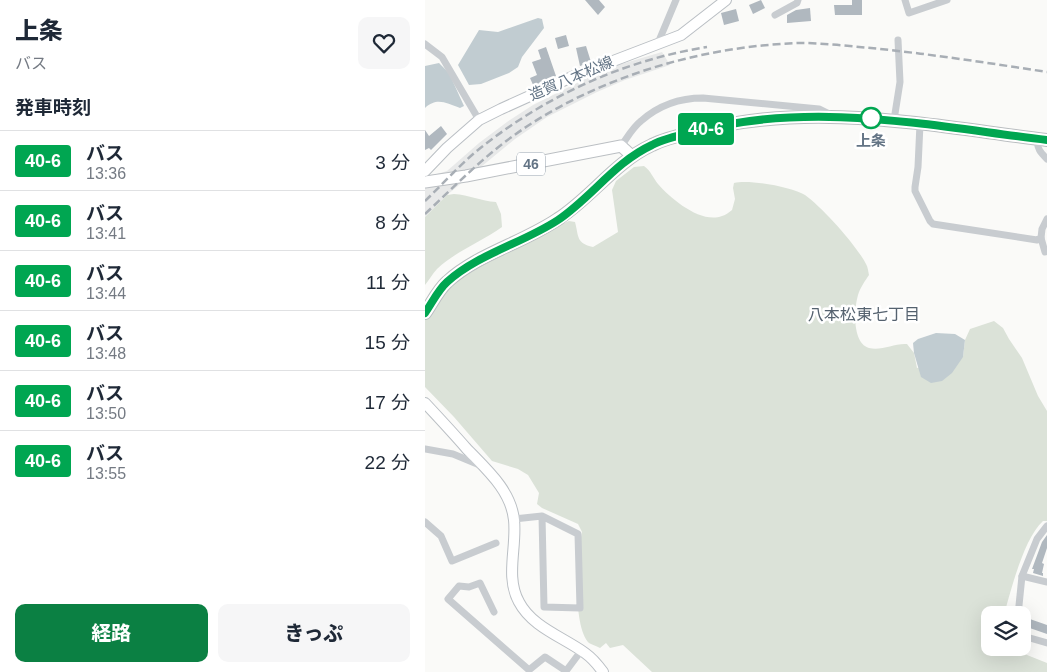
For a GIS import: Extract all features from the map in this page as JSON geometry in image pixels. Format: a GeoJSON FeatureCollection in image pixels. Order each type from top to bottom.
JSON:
{"type":"FeatureCollection","features":[{"type":"Feature","properties":{"kind":"highway"},"geometry":{"type":"LineString","coordinates":[[425,313],[445,284],[457,274],[470,265],[527,238],[559,219],[632,156],[653,144],[711,127],[751,120],[831,116],[894,120],[1042,139]]}},
{"type":"Feature","properties":{"kind":"main road","name":"造賀八本松線"},"geometry":{"type":"LineString","coordinates":[[425,170],[479,120],[547,88],[681,35],[726,0]]}},
{"type":"Feature","properties":{"kind":"main road"},"geometry":{"type":"LineString","coordinates":[[621,146],[632,156]]}},
{"type":"Feature","properties":{"kind":"main road","name":"46"},"geometry":{"type":"LineString","coordinates":[[425,182],[466,176],[621,146]]}},
{"type":"Feature","properties":{"kind":"main road"},"geometry":{"type":"LineString","coordinates":[[425,403],[484,467],[511,502],[514,519],[513,590],[519,603],[534,620],[581,651],[603,672]]}},
{"type":"Feature","properties":{"kind":"street"},"geometry":{"type":"LineString","coordinates":[[658,43],[676,0]]}},
{"type":"Feature","properties":{"kind":"street"},"geometry":{"type":"LineString","coordinates":[[775,16],[797,3],[798,0]]}},
{"type":"Feature","properties":{"kind":"street"},"geometry":{"type":"LineString","coordinates":[[905,0],[909,13],[947,0]]}},
{"type":"Feature","properties":{"kind":"street"},"geometry":{"type":"LineString","coordinates":[[894,120],[900,82],[898,40]]}},
{"type":"Feature","properties":{"kind":"street"},"geometry":{"type":"LineString","coordinates":[[425,44],[442,57],[479,120]]}},
{"type":"Feature","properties":{"kind":"street"},"geometry":{"type":"LineString","coordinates":[[621,146],[639,122],[657,109],[671,102],[688,98],[819,109],[831,116]]}},
{"type":"Feature","properties":{"kind":"street"},"geometry":{"type":"LineString","coordinates":[[920,124],[915,191],[933,224],[1031,240],[1041,238]]}},
{"type":"Feature","properties":{"kind":"street"},"geometry":{"type":"LineString","coordinates":[[1042,139],[1037,144],[1040,153],[1047,160]]}},
{"type":"Feature","properties":{"kind":"street"},"geometry":{"type":"LineString","coordinates":[[1045,252],[1041,238],[1042,229],[1047,219]]}},
{"type":"Feature","properties":{"kind":"street"},"geometry":{"type":"LineString","coordinates":[[425,448],[453,454],[484,467]]}},
{"type":"Feature","properties":{"kind":"street"},"geometry":{"type":"LineString","coordinates":[[514,519],[541,516],[579,534],[580,608],[544,607],[541,516]]}},
{"type":"Feature","properties":{"kind":"street"},"geometry":{"type":"LineString","coordinates":[[425,522],[441,536],[452,561],[496,543]]}},
{"type":"Feature","properties":{"kind":"street"},"geometry":{"type":"LineString","coordinates":[[1019,606],[1022,576],[1037,539],[1047,526]]}},
{"type":"Feature","properties":{"kind":"street"},"geometry":{"type":"LineString","coordinates":[[1022,576],[1047,582]]}},
{"type":"Feature","properties":{"kind":"street"},"geometry":{"type":"LineString","coordinates":[[494,612],[480,583],[469,587],[459,586],[448,599],[529,670],[545,657],[566,670],[581,651]]}},
{"type":"Feature","properties":{"kind":"street"},"geometry":{"type":"LineString","coordinates":[[1031,638],[1047,643]]}},
{"type":"Feature","properties":{"kind":"shaded area"},"geometry":{"type":"Polygon","coordinates":[[[538,18],[542,19],[544,28],[522,57],[518,67],[509,73],[481,84],[469,85],[458,65],[479,30],[498,32],[538,18]]]}},
{"type":"Feature","properties":{"kind":"shaded area"},"geometry":{"type":"Polygon","coordinates":[[[662,52],[670,65],[625,80],[547,117],[515,139],[447,195],[425,217],[425,186],[437,174],[447,171],[507,122],[533,105],[591,76],[618,65],[662,52]]]}},
{"type":"Feature","properties":{"kind":"shaded area"},"geometry":{"type":"Polygon","coordinates":[[[439,63],[449,73],[464,106],[460,108],[438,102],[425,108],[425,66],[439,63]]]}},
{"type":"Feature","properties":{"kind":"shaded area"},"geometry":{"type":"Polygon","coordinates":[[[644,166],[658,184],[687,209],[714,218],[732,210],[735,199],[734,183],[760,183],[781,187],[805,195],[847,237],[867,266],[869,275],[858,295],[855,317],[860,340],[863,345],[869,348],[874,349],[907,344],[914,353],[917,368],[963,357],[965,340],[970,329],[994,321],[1003,328],[1022,358],[1038,396],[1047,411],[1047,521],[1043,521],[1030,539],[1014,579],[1006,606],[981,606],[981,656],[1030,656],[1047,663],[1047,672],[652,672],[623,645],[610,648],[606,643],[600,648],[589,643],[580,622],[578,606],[577,589],[582,532],[578,524],[537,504],[539,493],[528,475],[518,469],[492,461],[425,387],[425,319],[455,280],[539,234],[569,221],[575,222],[579,239],[584,244],[593,247],[618,232],[612,190],[616,181],[634,167],[644,166]]]}},
{"type":"Feature","properties":{"kind":"shaded area"},"geometry":{"type":"Polygon","coordinates":[[[454,194],[496,202],[501,214],[502,227],[444,263],[435,271],[425,285],[425,217],[447,195],[454,194]]]}},
{"type":"Feature","properties":{"kind":"shaded area"},"geometry":{"type":"Polygon","coordinates":[[[936,333],[955,334],[965,340],[963,357],[952,373],[942,381],[931,383],[921,377],[913,343],[918,339],[936,333]]]}},
{"type":"Feature","properties":{"kind":"building"},"geometry":{"type":"Polygon","coordinates":[[[585,0],[599,0],[605,7],[598,15],[585,0]]]}},
{"type":"Feature","properties":{"kind":"building"},"geometry":{"type":"Polygon","coordinates":[[[761,0],[765,8],[753,14],[749,5],[761,0]]]}},
{"type":"Feature","properties":{"kind":"building"},"geometry":{"type":"Polygon","coordinates":[[[852,0],[862,0],[862,15],[835,15],[834,5],[852,5],[852,0]]]}},
{"type":"Feature","properties":{"kind":"building"},"geometry":{"type":"Polygon","coordinates":[[[810,8],[811,21],[787,23],[787,15],[796,10],[810,8]]]}},
{"type":"Feature","properties":{"kind":"building"},"geometry":{"type":"Polygon","coordinates":[[[736,9],[739,21],[724,25],[721,13],[736,9]]]}},
{"type":"Feature","properties":{"kind":"building"},"geometry":{"type":"Polygon","coordinates":[[[566,35],[569,46],[558,49],[555,38],[566,35]]]}},
{"type":"Feature","properties":{"kind":"building"},"geometry":{"type":"Polygon","coordinates":[[[586,46],[591,62],[580,66],[576,48],[586,46]]]}},
{"type":"Feature","properties":{"kind":"building"},"geometry":{"type":"Polygon","coordinates":[[[546,47],[556,76],[534,87],[530,78],[537,75],[532,62],[541,59],[538,50],[546,47]]]}},
{"type":"Feature","properties":{"kind":"building"},"geometry":{"type":"Polygon","coordinates":[[[441,126],[447,134],[431,150],[429,148],[425,150],[425,130],[429,136],[441,126]]]}},
{"type":"Feature","properties":{"kind":"building"},"geometry":{"type":"Polygon","coordinates":[[[1047,535],[1047,548],[1042,563],[1044,564],[1043,576],[1033,573],[1034,569],[1032,569],[1042,542],[1047,535]]]}},
{"type":"Feature","properties":{"kind":"building"},"geometry":{"type":"Polygon","coordinates":[[[1031,619],[1047,625],[1047,634],[1031,628],[1031,619]]]}},
{"type":"Feature","properties":{"kind":"railway"},"geometry":{"type":"LineString","coordinates":[[425,214],[490,154],[544,115],[578,97],[613,82],[687,58],[762,45],[809,43],[915,53],[1047,72]]}},
{"type":"Feature","properties":{"kind":"railway"},"geometry":{"type":"LineString","coordinates":[[425,201],[475,152],[534,111],[561,96],[617,71],[676,53],[707,47]]}},
{"type":"Feature","properties":{"kind":"bus line","name":"40-6"},"geometry":{"type":"LineString","coordinates":[[425,313],[445,284],[457,274],[470,265],[527,238],[559,219],[632,156],[653,144],[711,127],[751,120],[831,116],[887,119],[1047,140]]}},
{"type":"Feature","properties":{"kind":"place","name":"上条"},"geometry":{"type":"Point","coordinates":[871,118]}},
{"type":"Feature","properties":{"kind":"district","name":"八本松東七丁目"},"geometry":{"type":"Point","coordinates":[864,314]}}]}
